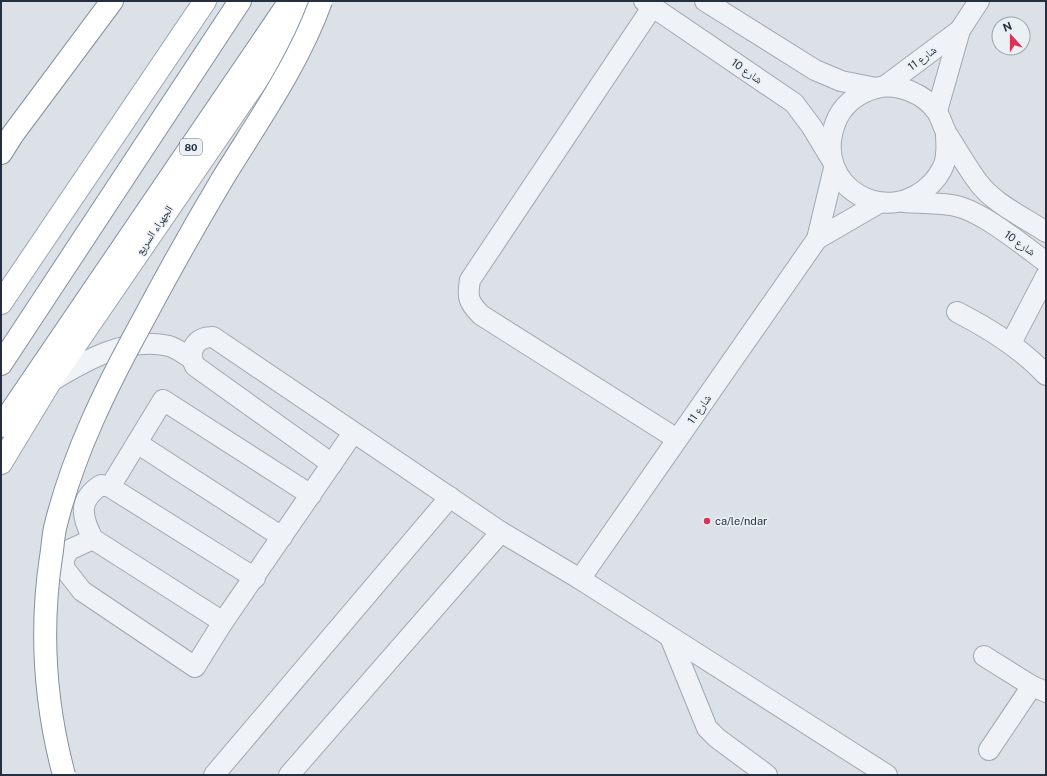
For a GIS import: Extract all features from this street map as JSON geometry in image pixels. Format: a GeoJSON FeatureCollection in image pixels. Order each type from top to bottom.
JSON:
{"type":"FeatureCollection","features":[{"type":"Feature","properties":{"kind":"main road"},"geometry":{"type":"LineString","coordinates":[[1,153],[13,134],[112,1]]}},
{"type":"Feature","properties":{"kind":"main road"},"geometry":{"type":"LineString","coordinates":[[1,303],[205,1]]}},
{"type":"Feature","properties":{"kind":"main road"},"geometry":{"type":"LineString","coordinates":[[1,364],[240,1]]}},
{"type":"Feature","properties":{"kind":"main road","name":"الجهراء السريع"},"geometry":{"type":"LineString","coordinates":[[1,426],[290,1]]}},
{"type":"Feature","properties":{"kind":"main road","name":"الجهراء السريع"},"geometry":{"type":"LineString","coordinates":[[1,462],[50,382],[311,1]]}},
{"type":"Feature","properties":{"kind":"main road"},"geometry":{"type":"LineString","coordinates":[[64,775],[50,701],[44,642],[47,582],[56,525],[73,467],[110,382],[161,286],[212,196],[302,49],[321,1]]}},
{"type":"Feature","properties":{"kind":"street"},"geometry":{"type":"LineString","coordinates":[[705,1],[815,70],[841,81],[880,87],[905,88],[923,97],[937,112],[946,133],[946,155],[938,176],[922,193],[902,202],[879,203],[860,197],[845,185],[833,163],[830,136],[838,114],[855,97],[880,87]]}},
{"type":"Feature","properties":{"kind":"street","name":"شارع 11"},"geometry":{"type":"LineString","coordinates":[[937,112],[960,30],[979,1]]}},
{"type":"Feature","properties":{"kind":"street"},"geometry":{"type":"LineString","coordinates":[[648,4],[470,280],[468,294],[472,306],[481,315],[677,439]]}},
{"type":"Feature","properties":{"kind":"street","name":"شارع 10"},"geometry":{"type":"LineString","coordinates":[[648,4],[794,104],[812,127],[833,163]]}},
{"type":"Feature","properties":{"kind":"street","name":"شارع 11"},"geometry":{"type":"LineString","coordinates":[[880,87],[960,30]]}},
{"type":"Feature","properties":{"kind":"street","name":"شارع 10"},"geometry":{"type":"LineString","coordinates":[[946,133],[978,182],[996,199],[1046,232]]}},
{"type":"Feature","properties":{"kind":"street","name":"شارع 11"},"geometry":{"type":"LineString","coordinates":[[580,579],[817,239],[833,163]]}},
{"type":"Feature","properties":{"kind":"street","name":"شارع 10"},"geometry":{"type":"LineString","coordinates":[[902,202],[952,205],[970,212],[990,222],[1046,262]]}},
{"type":"Feature","properties":{"kind":"street","name":"شارع 11"},"geometry":{"type":"LineString","coordinates":[[817,239],[879,203]]}},
{"type":"Feature","properties":{"kind":"street"},"geometry":{"type":"LineString","coordinates":[[1011,343],[1046,276]]}},
{"type":"Feature","properties":{"kind":"street"},"geometry":{"type":"LineString","coordinates":[[957,312],[986,326],[1044,368]]}},
{"type":"Feature","properties":{"kind":"street"},"geometry":{"type":"LineString","coordinates":[[191,358],[192,349],[200,340],[205,337],[213,337],[501,532],[580,579],[887,775]]}},
{"type":"Feature","properties":{"kind":"street"},"geometry":{"type":"LineString","coordinates":[[50,382],[84,361],[108,352],[145,344],[170,346],[191,358],[196,366],[332,464]]}},
{"type":"Feature","properties":{"kind":"street"},"geometry":{"type":"LineString","coordinates":[[110,487],[163,400],[310,495]]}},
{"type":"Feature","properties":{"kind":"street"},"geometry":{"type":"LineString","coordinates":[[93,539],[69,550],[64,559],[64,568],[82,590],[195,667],[223,622],[255,578],[353,433]]}},
{"type":"Feature","properties":{"kind":"street"},"geometry":{"type":"LineString","coordinates":[[137,443],[282,537]]}},
{"type":"Feature","properties":{"kind":"street"},"geometry":{"type":"LineString","coordinates":[[223,622],[93,539],[88,530],[83,507],[90,492],[101,485],[110,487],[255,578]]}},
{"type":"Feature","properties":{"kind":"street"},"geometry":{"type":"LineString","coordinates":[[214,775],[450,497]]}},
{"type":"Feature","properties":{"kind":"street"},"geometry":{"type":"LineString","coordinates":[[289,775],[501,532]]}},
{"type":"Feature","properties":{"kind":"street"},"geometry":{"type":"LineString","coordinates":[[670,636],[707,728],[717,738],[767,775]]}},
{"type":"Feature","properties":{"kind":"street"},"geometry":{"type":"LineString","coordinates":[[984,656],[1039,689],[989,750]]}},
{"type":"Feature","properties":{"kind":"place","name":"ca/le/ndar"},"geometry":{"type":"Point","coordinates":[707,521]}}]}
